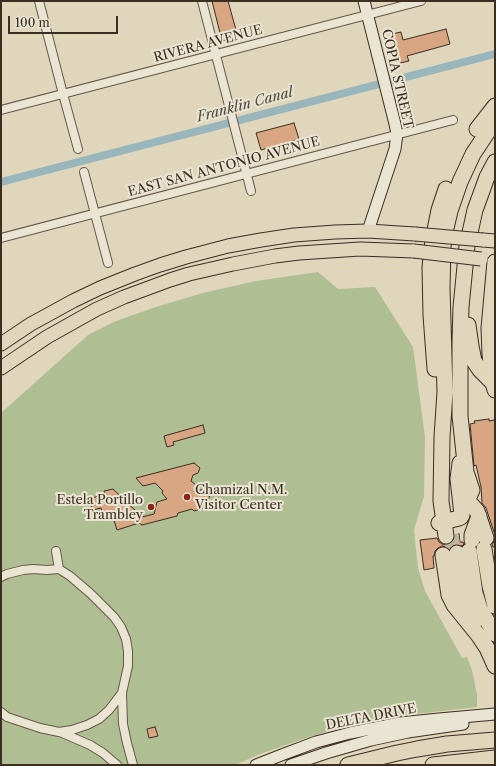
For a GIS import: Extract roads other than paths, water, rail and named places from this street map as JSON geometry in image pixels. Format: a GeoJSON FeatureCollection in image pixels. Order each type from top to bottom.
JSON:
{"type":"FeatureCollection","features":[{"type":"Feature","properties":{"kind":"highway"},"geometry":{"type":"LineString","coordinates":[[495,106],[478,128],[457,162],[445,190],[433,240],[430,267],[431,315],[436,393],[442,437],[444,468],[438,476],[437,501],[466,540],[495,584]]}},
{"type":"Feature","properties":{"kind":"highway"},"geometry":{"type":"LineString","coordinates":[[442,437],[445,392],[442,275],[443,246],[446,228],[454,197],[466,168],[473,154],[495,121]]}},
{"type":"Feature","properties":{"kind":"highway"},"geometry":{"type":"LineString","coordinates":[[490,631],[454,605],[450,600],[449,595],[466,540],[477,511],[468,499],[472,490],[466,472],[460,416],[460,328],[467,246],[475,210],[487,178],[495,162]]}},
{"type":"Feature","properties":{"kind":"highway"},"geometry":{"type":"LineString","coordinates":[[490,260],[489,328],[490,354],[494,386]]}},
{"type":"Feature","properties":{"kind":"highway"},"geometry":{"type":"LineString","coordinates":[[464,280],[474,361],[494,386]]}},
{"type":"Feature","properties":{"kind":"highway"},"geometry":{"type":"LineString","coordinates":[[463,447],[458,479],[462,514],[459,518],[466,540],[490,586],[495,606]]}},
{"type":"Feature","properties":{"kind":"highway"},"geometry":{"type":"LineString","coordinates":[[466,540],[453,584],[464,612],[490,631]]}},
{"type":"Feature","properties":{"kind":"highway"},"geometry":{"type":"LineString","coordinates":[[466,540],[469,584],[474,606],[490,631],[495,666]]}},
{"type":"Feature","properties":{"kind":"highway"},"geometry":{"type":"LineString","coordinates":[[348,765],[417,749],[447,744],[495,740]]}},
{"type":"Feature","properties":{"kind":"highway"},"geometry":{"type":"LineString","coordinates":[[433,765],[492,759]]}},
{"type":"Feature","properties":{"kind":"main road","name":"COPIA STREET"},"geometry":{"type":"LineString","coordinates":[[364,1],[397,134],[395,149],[368,232]]}},
{"type":"Feature","properties":{"kind":"main road"},"geometry":{"type":"LineString","coordinates":[[328,251],[339,244],[354,244],[360,242],[364,240],[368,232]]}},
{"type":"Feature","properties":{"kind":"main road"},"geometry":{"type":"LineString","coordinates":[[1,344],[31,324],[73,301],[128,276],[160,265],[228,246],[294,235],[368,232],[489,240]]}},
{"type":"Feature","properties":{"kind":"main road"},"geometry":{"type":"LineString","coordinates":[[1,368],[47,336],[97,309],[170,280],[208,269],[275,256],[360,249],[414,251],[490,260]]}},
{"type":"Feature","properties":{"kind":"main road"},"geometry":{"type":"LineString","coordinates":[[490,340],[495,314]]}},
{"type":"Feature","properties":{"kind":"main road","name":"DELTA DRIVE"},"geometry":{"type":"LineString","coordinates":[[256,765],[316,742],[350,733],[400,723],[495,714]]}},
{"type":"Feature","properties":{"kind":"main road","name":"DELTA DRIVE"},"geometry":{"type":"LineString","coordinates":[[291,765],[338,749],[371,740],[415,731],[495,719]]}},
{"type":"Feature","properties":{"kind":"street"},"geometry":{"type":"LineString","coordinates":[[39,1],[78,149]]}},
{"type":"Feature","properties":{"kind":"street"},"geometry":{"type":"LineString","coordinates":[[202,1],[251,191]]}},
{"type":"Feature","properties":{"kind":"street","name":"RIVERA AVENUE"},"geometry":{"type":"LineString","coordinates":[[1,110],[421,1]]}},
{"type":"Feature","properties":{"kind":"street","name":"EAST SAN ANTONIO AVENUE"},"geometry":{"type":"LineString","coordinates":[[1,238],[453,120]]}},
{"type":"Feature","properties":{"kind":"street"},"geometry":{"type":"LineString","coordinates":[[84,172],[108,263]]}},
{"type":"Feature","properties":{"kind":"street"},"geometry":{"type":"LineString","coordinates":[[56,551],[59,569]]}},
{"type":"Feature","properties":{"kind":"street"},"geometry":{"type":"LineString","coordinates":[[1,577],[24,570],[59,569],[70,576],[91,594],[114,617],[126,639],[128,651],[128,666],[122,693],[123,724],[133,765]]}},
{"type":"Feature","properties":{"kind":"street"},"geometry":{"type":"LineString","coordinates":[[59,732],[72,730],[99,719],[109,710],[122,693]]}},
{"type":"Feature","properties":{"kind":"street"},"geometry":{"type":"LineString","coordinates":[[3,715],[40,728],[59,732],[90,745],[118,765]]}},
{"type":"Feature","properties":{"kind":"waterway","name":"Franklin Canal"},"geometry":{"type":"LineString","coordinates":[[1,182],[495,54]]}},
{"type":"Feature","properties":{"kind":"tunnel"},"geometry":{"type":"LineString","coordinates":[[451,535],[454,553]]}},
{"type":"Feature","properties":{"kind":"place","name":"Chamizal N.M. Visitor Center"},"geometry":{"type":"Point","coordinates":[187,497]}},
{"type":"Feature","properties":{"kind":"place","name":"Estela Portillo Trambley"},"geometry":{"type":"Point","coordinates":[151,507]}}]}
